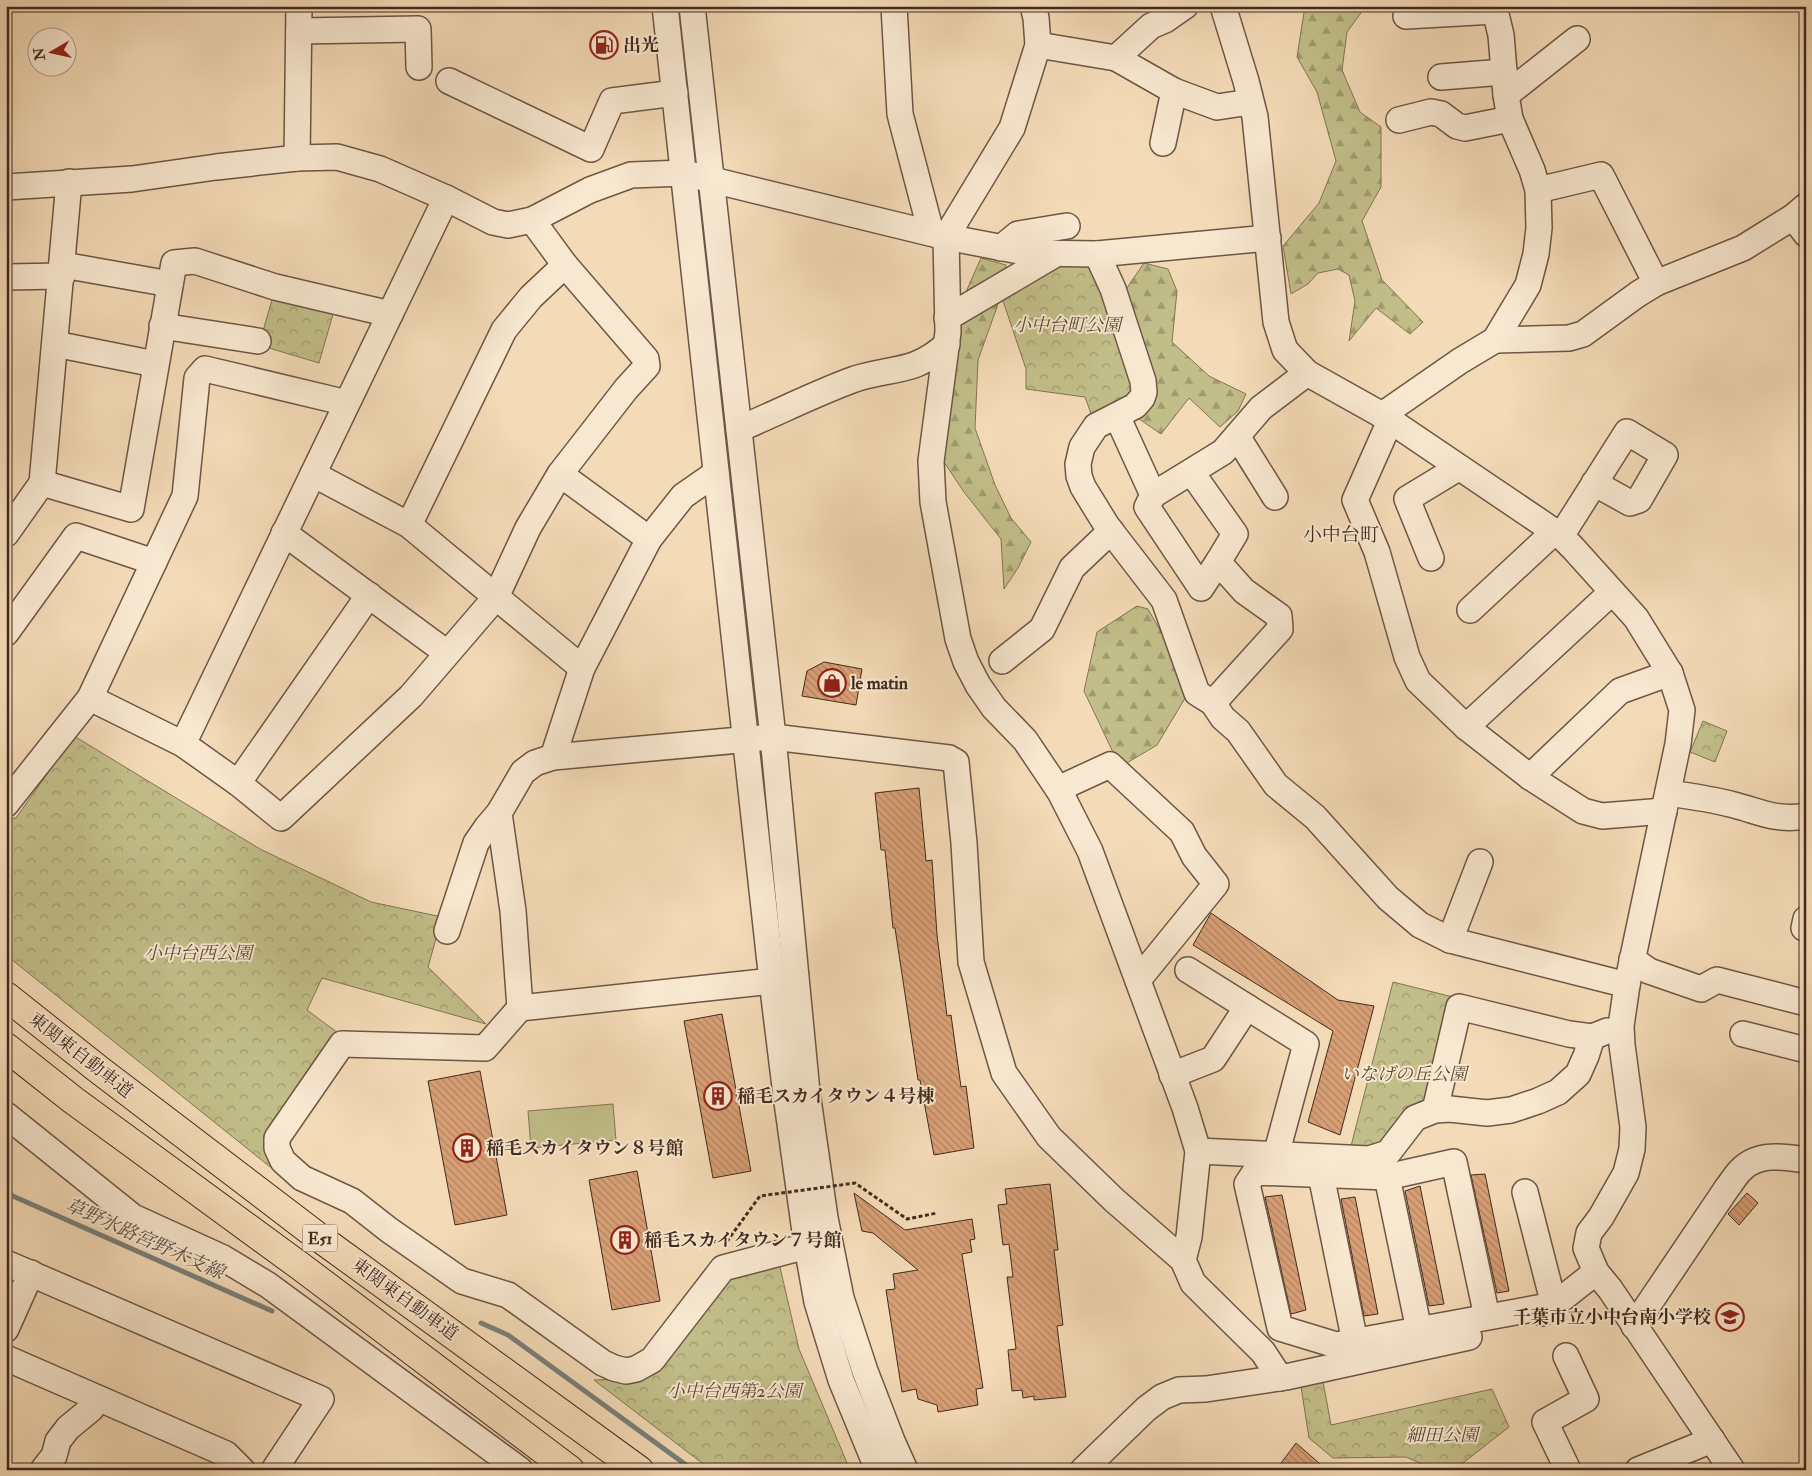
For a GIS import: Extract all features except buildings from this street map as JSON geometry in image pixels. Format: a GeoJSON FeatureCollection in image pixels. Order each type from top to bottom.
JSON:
{"type":"FeatureCollection","features":[{"type":"Feature","properties":{"kind":"highway","name":"東関東自動車道"},"geometry":{"type":"LineString","coordinates":[[6,996],[105,1075],[321,1239],[639,1470]]}},
{"type":"Feature","properties":{"kind":"highway","name":"東関東自動車道"},"geometry":{"type":"LineString","coordinates":[[6,1047],[72,1100],[300,1266],[570,1470]]}},
{"type":"Feature","properties":{"kind":"street"},"geometry":{"type":"LineString","coordinates":[[665,6],[772,981],[806,1246],[817,1302],[841,1380],[878,1470]]}},
{"type":"Feature","properties":{"kind":"street"},"geometry":{"type":"LineString","coordinates":[[692,6],[773,737],[807,1092],[825,1218],[844,1307],[868,1380],[905,1470]]}},
{"type":"Feature","properties":{"kind":"street"},"geometry":{"type":"LineString","coordinates":[[894,6],[893,16],[900,114],[939,235],[948,332],[931,461],[933,502],[958,639],[966,662],[978,685],[994,708],[1025,740],[1058,789],[1090,851],[1138,980],[1198,1151],[1189,1236],[1183,1260]]}},
{"type":"Feature","properties":{"kind":"street"},"geometry":{"type":"LineString","coordinates":[[939,235],[1012,128],[1038,45],[1034,6]]}},
{"type":"Feature","properties":{"kind":"street"},"geometry":{"type":"LineString","coordinates":[[1223,6],[1255,117],[1276,322],[1286,350],[1307,373],[1386,418],[1558,534],[1636,618],[1670,673],[1682,710],[1678,744],[1626,985],[1621,1026],[1633,1127],[1632,1149],[1626,1173],[1602,1217],[1589,1233],[1586,1248],[1596,1272],[1610,1289],[1732,1470]]}},
{"type":"Feature","properties":{"kind":"street"},"geometry":{"type":"LineString","coordinates":[[1406,16],[1495,8],[1501,35],[1507,95],[1538,190],[1539,228],[1536,254],[1528,285],[1495,340],[1460,361],[1386,418],[1354,500],[1377,552],[1407,657],[1418,681],[1466,727],[1530,777],[1583,811],[1602,816],[1666,802],[1704,798],[1735,805],[1764,815],[1790,819],[1806,816]]}},
{"type":"Feature","properties":{"kind":"street"},"geometry":{"type":"LineString","coordinates":[[1116,58],[1169,9]]}},
{"type":"Feature","properties":{"kind":"street"},"geometry":{"type":"LineString","coordinates":[[297,158],[299,18],[418,29],[418,67]]}},
{"type":"Feature","properties":{"kind":"street"},"geometry":{"type":"LineString","coordinates":[[1399,120],[1431,112],[1441,114],[1457,126],[1465,128],[1577,39]]}},
{"type":"Feature","properties":{"kind":"street"},"geometry":{"type":"LineString","coordinates":[[1038,45],[1116,58],[1174,91],[1218,107],[1250,102]]}},
{"type":"Feature","properties":{"kind":"street"},"geometry":{"type":"LineString","coordinates":[[1442,76],[1507,95]]}},
{"type":"Feature","properties":{"kind":"street"},"geometry":{"type":"LineString","coordinates":[[449,81],[590,149],[612,101],[675,93]]}},
{"type":"Feature","properties":{"kind":"street"},"geometry":{"type":"LineString","coordinates":[[1163,143],[1174,91]]}},
{"type":"Feature","properties":{"kind":"street"},"geometry":{"type":"LineString","coordinates":[[6,187],[132,179],[297,158],[337,157],[380,169],[446,198],[494,222],[508,225],[532,220],[590,190],[631,176],[684,173],[939,235],[1030,253],[1097,254],[1268,238]]}},
{"type":"Feature","properties":{"kind":"street"},"geometry":{"type":"LineString","coordinates":[[1538,190],[1601,175],[1656,283]]}},
{"type":"Feature","properties":{"kind":"street"},"geometry":{"type":"LineString","coordinates":[[6,534],[42,483],[69,182]]}},
{"type":"Feature","properties":{"kind":"street"},"geometry":{"type":"LineString","coordinates":[[183,744],[446,198]]}},
{"type":"Feature","properties":{"kind":"street"},"geometry":{"type":"LineString","coordinates":[[1495,340],[1569,338],[1583,334],[1656,283],[1743,248],[1802,219]]}},
{"type":"Feature","properties":{"kind":"street"},"geometry":{"type":"LineString","coordinates":[[90,698],[183,744],[238,783],[281,818],[411,696],[496,597],[528,528],[560,474],[626,389],[647,366],[646,359],[565,264],[532,220]]}},
{"type":"Feature","properties":{"kind":"street"},"geometry":{"type":"LineString","coordinates":[[1001,248],[1018,234],[1067,226]]}},
{"type":"Feature","properties":{"kind":"street"},"geometry":{"type":"LineString","coordinates":[[947,318],[1054,254]]}},
{"type":"Feature","properties":{"kind":"street"},"geometry":{"type":"LineString","coordinates":[[1097,254],[1113,289],[1144,386],[1144,392],[1142,398],[1135,406],[1096,426],[1082,447],[1078,464],[1082,487],[1111,531],[1164,600],[1197,694],[1213,703],[1223,718],[1238,731],[1276,785],[1315,817],[1388,898],[1420,924],[1450,940],[1626,985]]}},
{"type":"Feature","properties":{"kind":"street"},"geometry":{"type":"LineString","coordinates":[[42,483],[130,509],[174,263],[195,261],[275,287],[390,314]]}},
{"type":"Feature","properties":{"kind":"street"},"geometry":{"type":"LineString","coordinates":[[409,525],[504,330],[531,297],[565,264]]}},
{"type":"Feature","properties":{"kind":"street"},"geometry":{"type":"LineString","coordinates":[[6,277],[62,271],[170,284]]}},
{"type":"Feature","properties":{"kind":"street"},"geometry":{"type":"LineString","coordinates":[[162,326],[258,342]]}},
{"type":"Feature","properties":{"kind":"street"},"geometry":{"type":"LineString","coordinates":[[55,344],[155,364]]}},
{"type":"Feature","properties":{"kind":"street"},"geometry":{"type":"LineString","coordinates":[[739,429],[856,379],[915,366],[935,356],[947,344]]}},
{"type":"Feature","properties":{"kind":"street"},"geometry":{"type":"LineString","coordinates":[[6,804],[90,698],[185,496],[198,378],[205,369],[347,403]]}},
{"type":"Feature","properties":{"kind":"street"},"geometry":{"type":"LineString","coordinates":[[1192,473],[1235,534],[1201,588],[1147,507],[1153,495],[1192,473],[1223,452],[1261,408],[1307,373]]}},
{"type":"Feature","properties":{"kind":"street"},"geometry":{"type":"LineString","coordinates":[[1117,416],[1153,495]]}},
{"type":"Feature","properties":{"kind":"street"},"geometry":{"type":"LineString","coordinates":[[1237,436],[1275,497]]}},
{"type":"Feature","properties":{"kind":"street"},"geometry":{"type":"LineString","coordinates":[[1431,558],[1407,499],[1458,468]]}},
{"type":"Feature","properties":{"kind":"street"},"geometry":{"type":"LineString","coordinates":[[553,757],[582,668],[649,538],[683,496],[716,473]]}},
{"type":"Feature","properties":{"kind":"street"},"geometry":{"type":"LineString","coordinates":[[313,474],[409,525],[582,668]]}},
{"type":"Feature","properties":{"kind":"street"},"geometry":{"type":"LineString","coordinates":[[560,474],[649,538]]}},
{"type":"Feature","properties":{"kind":"street"},"geometry":{"type":"LineString","coordinates":[[1470,610],[1558,534],[1594,483]]}},
{"type":"Feature","properties":{"kind":"street"},"geometry":{"type":"LineString","coordinates":[[1002,661],[1042,629],[1072,568],[1111,531]]}},
{"type":"Feature","properties":{"kind":"street"},"geometry":{"type":"LineString","coordinates":[[284,533],[447,653]]}},
{"type":"Feature","properties":{"kind":"street"},"geometry":{"type":"LineString","coordinates":[[6,633],[76,536],[154,562]]}},
{"type":"Feature","properties":{"kind":"street"},"geometry":{"type":"LineString","coordinates":[[1213,703],[1280,630],[1279,616],[1244,591],[1218,562]]}},
{"type":"Feature","properties":{"kind":"street"},"geometry":{"type":"LineString","coordinates":[[1466,727],[1612,592]]}},
{"type":"Feature","properties":{"kind":"street"},"geometry":{"type":"LineString","coordinates":[[238,783],[369,595]]}},
{"type":"Feature","properties":{"kind":"street"},"geometry":{"type":"LineString","coordinates":[[1530,777],[1620,691],[1670,673]]}},
{"type":"Feature","properties":{"kind":"street"},"geometry":{"type":"LineString","coordinates":[[447,931],[476,843],[499,813],[523,772],[535,763],[553,757],[773,737],[948,758],[956,762],[964,844],[971,962],[1004,1073],[1049,1137],[1114,1200],[1183,1260],[1193,1283],[1263,1352],[1280,1378]]}},
{"type":"Feature","properties":{"kind":"street"},"geometry":{"type":"LineString","coordinates":[[1058,789],[1110,765],[1182,832],[1194,856],[1216,884],[1138,980]]}},
{"type":"Feature","properties":{"kind":"street"},"geometry":{"type":"LineString","coordinates":[[499,813],[513,912],[520,1008]]}},
{"type":"Feature","properties":{"kind":"street"},"geometry":{"type":"LineString","coordinates":[[1450,940],[1480,862]]}},
{"type":"Feature","properties":{"kind":"street"},"geometry":{"type":"LineString","coordinates":[[1632,959],[1649,971],[1700,989],[1717,980],[1806,1003]]}},
{"type":"Feature","properties":{"kind":"street"},"geometry":{"type":"LineString","coordinates":[[1188,970],[1306,1044],[1276,1155]]}},
{"type":"Feature","properties":{"kind":"street"},"geometry":{"type":"LineString","coordinates":[[772,981],[520,1008],[485,1048],[342,1044],[277,1138],[278,1148],[283,1161],[302,1178],[352,1201],[388,1230],[462,1281],[508,1295],[603,1364],[626,1371],[636,1369],[652,1360],[723,1268],[806,1246]]}},
{"type":"Feature","properties":{"kind":"street"},"geometry":{"type":"LineString","coordinates":[[1172,1075],[1213,1059],[1247,1007]]}},
{"type":"Feature","properties":{"kind":"street"},"geometry":{"type":"LineString","coordinates":[[1435,1110],[1459,1007],[1569,1034],[1592,1037],[1621,1026]]}},
{"type":"Feature","properties":{"kind":"street"},"geometry":{"type":"LineString","coordinates":[[1743,1034],[1806,1050]]}},
{"type":"Feature","properties":{"kind":"street"},"geometry":{"type":"LineString","coordinates":[[1198,1151],[1369,1159],[1388,1153],[1415,1118],[1435,1110],[1450,1108],[1487,1113],[1511,1110],[1558,1092],[1578,1074],[1592,1037]]}},
{"type":"Feature","properties":{"kind":"street"},"geometry":{"type":"LineString","coordinates":[[6,1115],[134,1217],[223,1258],[268,1285],[520,1470]]}},
{"type":"Feature","properties":{"kind":"street"},"geometry":{"type":"LineString","coordinates":[[1634,1326],[1727,1188],[1743,1168],[1759,1159],[1782,1156],[1806,1160]]}},
{"type":"Feature","properties":{"kind":"street"},"geometry":{"type":"LineString","coordinates":[[1487,1317],[1454,1162],[1387,1177],[1255,1172],[1247,1184],[1280,1328],[1336,1345],[1554,1305]]}},
{"type":"Feature","properties":{"kind":"street"},"geometry":{"type":"LineString","coordinates":[[1321,1175],[1356,1342]]}},
{"type":"Feature","properties":{"kind":"street"},"geometry":{"type":"LineString","coordinates":[[1387,1177],[1419,1330]]}},
{"type":"Feature","properties":{"kind":"street"},"geometry":{"type":"LineString","coordinates":[[1525,1192],[1554,1305]]}},
{"type":"Feature","properties":{"kind":"street"},"geometry":{"type":"LineString","coordinates":[[6,1263],[321,1399],[274,1470]]}},
{"type":"Feature","properties":{"kind":"street"},"geometry":{"type":"LineString","coordinates":[[1083,1470],[1146,1409],[1162,1397],[1179,1390],[1206,1389],[1280,1378],[1504,1330],[1532,1319],[1554,1305],[1596,1272]]}},
{"type":"Feature","properties":{"kind":"street"},"geometry":{"type":"LineString","coordinates":[[6,1330],[31,1274]]}},
{"type":"Feature","properties":{"kind":"street"},"geometry":{"type":"LineString","coordinates":[[1566,1356],[1586,1399],[1545,1422],[1568,1470]]}},
{"type":"Feature","properties":{"kind":"street"},"geometry":{"type":"LineString","coordinates":[[9,1363],[97,1398],[226,1454],[242,1470]]}},
{"type":"Feature","properties":{"kind":"street"},"geometry":{"type":"LineString","coordinates":[[43,1470],[54,1456],[58,1441],[68,1428],[91,1409],[97,1398]]}},
{"type":"Feature","properties":{"kind":"street"},"geometry":{"type":"LineString","coordinates":[[1638,1470],[1712,1440]]}},
{"type":"Feature","properties":{"kind":"path"},"geometry":{"type":"LineString","coordinates":[[713,1242],[728,1240],[760,1196],[769,1194],[856,1183],[907,1219],[937,1213]]}},
{"type":"Feature","properties":{"kind":"green space"},"geometry":{"type":"Polygon","coordinates":[[[1305,6],[1366,6],[1347,32],[1342,70],[1360,112],[1381,127],[1381,187],[1362,221],[1382,280],[1423,322],[1410,334],[1376,308],[1349,341],[1355,301],[1349,275],[1338,269],[1318,273],[1308,284],[1291,294],[1283,246],[1319,203],[1336,161],[1317,92],[1297,57],[1305,6]]]}},
{"type":"Feature","properties":{"kind":"green space"},"geometry":{"type":"Polygon","coordinates":[[[981,258],[1006,265],[997,307],[978,360],[975,428],[995,485],[1011,518],[1031,542],[1018,568],[1004,589],[1001,539],[964,492],[940,456],[954,319],[981,258]]]}},
{"type":"Feature","properties":{"kind":"green space"},"geometry":{"type":"Polygon","coordinates":[[[1144,263],[1168,269],[1177,291],[1172,342],[1209,376],[1246,394],[1238,411],[1220,427],[1189,398],[1161,434],[1116,403],[1120,298],[1144,263]]]}},
{"type":"Feature","properties":{"kind":"green space","name":"小中台町公園"},"geometry":{"type":"Polygon","coordinates":[[[1096,264],[1140,393],[1093,419],[1085,397],[1026,389],[1026,369],[1001,295],[1043,268],[1096,264]]]}},
{"type":"Feature","properties":{"kind":"green space"},"geometry":{"type":"Polygon","coordinates":[[[275,289],[335,307],[319,363],[259,345],[275,289]]]}},
{"type":"Feature","properties":{"kind":"green space"},"geometry":{"type":"Polygon","coordinates":[[[1137,606],[1148,609],[1190,690],[1157,745],[1120,767],[1084,691],[1097,632],[1137,606]]]}},
{"type":"Feature","properties":{"kind":"green space"},"geometry":{"type":"Polygon","coordinates":[[[1703,721],[1727,731],[1715,762],[1690,752],[1703,721]]]}},
{"type":"Feature","properties":{"kind":"green space","name":"小中台西公園"},"geometry":{"type":"Polygon","coordinates":[[[74,736],[260,849],[371,902],[442,917],[428,967],[486,1024],[322,978],[307,1010],[338,1033],[271,1123],[269,1141],[274,1170],[6,955],[6,819],[16,818],[74,736]]]}},
{"type":"Feature","properties":{"kind":"green space","name":"いなげの丘公園"},"geometry":{"type":"Polygon","coordinates":[[[1393,982],[1457,998],[1431,1106],[1382,1147],[1350,1150],[1393,982]]]}},
{"type":"Feature","properties":{"kind":"green space"},"geometry":{"type":"Polygon","coordinates":[[[613,1104],[616,1140],[531,1148],[528,1111],[613,1104]]]}},
{"type":"Feature","properties":{"kind":"green space","name":"小中台西第2公園"},"geometry":{"type":"Polygon","coordinates":[[[779,1263],[799,1349],[850,1470],[711,1470],[594,1380],[631,1379],[730,1273],[779,1263]]]}},
{"type":"Feature","properties":{"kind":"green space","name":"細田公園"},"geometry":{"type":"Polygon","coordinates":[[[1322,1376],[1331,1425],[1492,1389],[1509,1427],[1454,1470],[1436,1470],[1406,1457],[1333,1458],[1309,1438],[1300,1380],[1322,1376]]]}},
{"type":"Feature","properties":{"kind":"waterway","name":"草野水路宮野木支線"},"geometry":{"type":"LineString","coordinates":[[6,1193],[272,1311]]}},
{"type":"Feature","properties":{"kind":"waterway"},"geometry":{"type":"LineString","coordinates":[[481,1323],[508,1335],[693,1470]]}},
{"type":"Feature","properties":{"kind":"place","name":"出光"},"geometry":{"type":"Point","coordinates":[604,45]}},
{"type":"Feature","properties":{"kind":"place","name":"le matin"},"geometry":{"type":"Point","coordinates":[832,683]}},
{"type":"Feature","properties":{"kind":"place","name":"稲毛スカイタウン４号棟"},"geometry":{"type":"Point","coordinates":[718,1096]}},
{"type":"Feature","properties":{"kind":"place","name":"稲毛スカイタウン８号館"},"geometry":{"type":"Point","coordinates":[467,1148]}},
{"type":"Feature","properties":{"kind":"place","name":"稲毛スカイタウン７号館"},"geometry":{"type":"Point","coordinates":[625,1240]}},
{"type":"Feature","properties":{"kind":"place","name":"千葉市立小中台南小学校"},"geometry":{"type":"Point","coordinates":[1730,1317]}},
{"type":"Feature","properties":{"kind":"district","name":"小中台町"},"geometry":{"type":"Point","coordinates":[1341,534]}}]}
